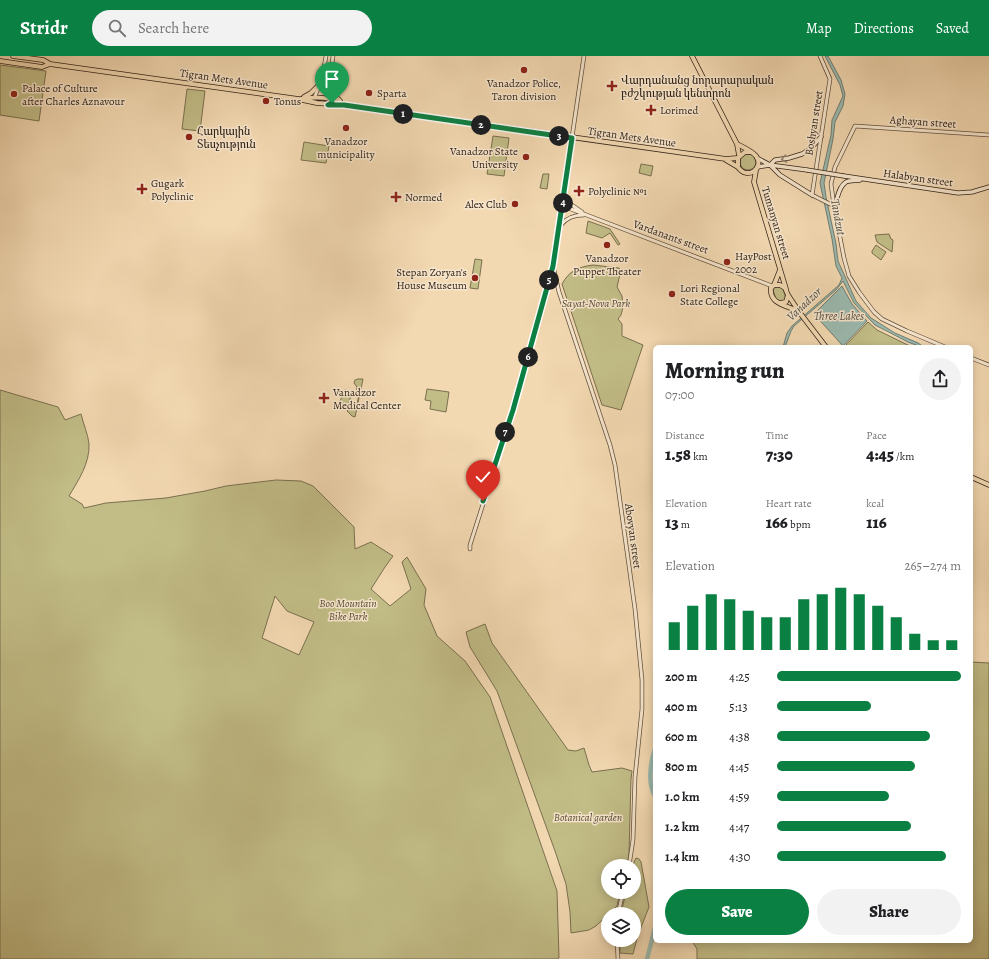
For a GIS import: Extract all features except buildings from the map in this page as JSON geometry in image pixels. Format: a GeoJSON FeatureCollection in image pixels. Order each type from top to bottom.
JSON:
{"type":"FeatureCollection","features":[{"type":"Feature","properties":{"kind":"main road","name":"Tigran Mets Avenue"},"geometry":{"type":"LineString","coordinates":[[13,56],[43,60],[50,64],[300,99],[328,105],[344,105],[726,160],[739,157]]}},
{"type":"Feature","properties":{"kind":"main road"},"geometry":{"type":"LineString","coordinates":[[692,56],[737,144],[739,157],[738,167],[747,173],[754,182]]}},
{"type":"Feature","properties":{"kind":"main road","name":"Tigran Mets Avenue"},"geometry":{"type":"LineString","coordinates":[[0,61],[42,67],[50,64]]}},
{"type":"Feature","properties":{"kind":"main road"},"geometry":{"type":"LineString","coordinates":[[300,99],[311,93],[321,83]]}},
{"type":"Feature","properties":{"kind":"main road"},"geometry":{"type":"LineString","coordinates":[[329,84],[334,95],[344,105]]}},
{"type":"Feature","properties":{"kind":"main road","name":"Tigran Mets Avenue"},"geometry":{"type":"LineString","coordinates":[[300,99],[315,96],[331,99],[344,105]]}},
{"type":"Feature","properties":{"kind":"main road"},"geometry":{"type":"LineString","coordinates":[[315,96],[314,101],[316,103]]}},
{"type":"Feature","properties":{"kind":"main road"},"geometry":{"type":"LineString","coordinates":[[328,105],[332,103],[331,99]]}},
{"type":"Feature","properties":{"kind":"main road"},"geometry":{"type":"LineString","coordinates":[[747,173],[770,165],[775,160],[788,158],[806,152],[821,137]]}},
{"type":"Feature","properties":{"kind":"main road"},"geometry":{"type":"LineString","coordinates":[[737,144],[770,165],[780,175],[812,195]]}},
{"type":"Feature","properties":{"kind":"main road"},"geometry":{"type":"LineString","coordinates":[[739,157],[745,152],[751,152]]}},
{"type":"Feature","properties":{"kind":"main road"},"geometry":{"type":"LineString","coordinates":[[754,182],[758,162],[757,158]]}},
{"type":"Feature","properties":{"kind":"main road","name":"Tigran Mets Avenue"},"geometry":{"type":"LineString","coordinates":[[726,160],[738,167]]}},
{"type":"Feature","properties":{"kind":"main road","name":"Halabyan street"},"geometry":{"type":"LineString","coordinates":[[770,165],[958,193],[972,192],[989,187]]}},
{"type":"Feature","properties":{"kind":"main road"},"geometry":{"type":"LineString","coordinates":[[834,206],[844,184],[863,179]]}},
{"type":"Feature","properties":{"kind":"main road","name":"Tumanyan street"},"geometry":{"type":"LineString","coordinates":[[754,182],[786,289]]}},
{"type":"Feature","properties":{"kind":"main road"},"geometry":{"type":"LineString","coordinates":[[780,269],[771,291],[772,297],[779,303],[800,313]]}},
{"type":"Feature","properties":{"kind":"main road"},"geometry":{"type":"LineString","coordinates":[[773,285],[780,285],[786,289],[788,296],[824,345]]}},
{"type":"Feature","properties":{"kind":"main road"},"geometry":{"type":"LineString","coordinates":[[779,303],[786,302],[788,296]]}},
{"type":"Feature","properties":{"kind":"main road"},"geometry":{"type":"LineString","coordinates":[[973,478],[989,485]]}},
{"type":"Feature","properties":{"kind":"street"},"geometry":{"type":"LineString","coordinates":[[315,96],[321,83],[326,56]]}},
{"type":"Feature","properties":{"kind":"street"},"geometry":{"type":"LineString","coordinates":[[331,99],[329,84],[333,56]]}},
{"type":"Feature","properties":{"kind":"street"},"geometry":{"type":"LineString","coordinates":[[470,549],[483,501],[518,393],[553,266],[584,56]]}},
{"type":"Feature","properties":{"kind":"street","name":"Boshyan street"},"geometry":{"type":"LineString","coordinates":[[812,195],[830,79],[820,56]]}},
{"type":"Feature","properties":{"kind":"street","name":"Aghayan street"},"geometry":{"type":"LineString","coordinates":[[834,206],[832,189],[833,174],[855,126],[989,135]]}},
{"type":"Feature","properties":{"kind":"street"},"geometry":{"type":"LineString","coordinates":[[564,193],[567,200],[587,216]]}},
{"type":"Feature","properties":{"kind":"street"},"geometry":{"type":"LineString","coordinates":[[812,195],[834,206],[849,276],[870,306],[882,319],[907,332],[939,345]]}},
{"type":"Feature","properties":{"kind":"street","name":"Vardanants street"},"geometry":{"type":"LineString","coordinates":[[563,206],[773,285]]}},
{"type":"Feature","properties":{"kind":"street"},"geometry":{"type":"LineString","coordinates":[[559,229],[562,223],[570,217],[579,215],[587,216]]}},
{"type":"Feature","properties":{"kind":"street","name":"Abovyan street"},"geometry":{"type":"LineString","coordinates":[[553,266],[559,292],[615,465],[635,609],[640,649],[642,709],[635,777],[633,840],[630,859]]}},
{"type":"Feature","properties":{"kind":"street"},"geometry":{"type":"LineString","coordinates":[[973,359],[989,365]]}},
{"type":"Feature","properties":{"kind":"street"},"geometry":{"type":"LineString","coordinates":[[617,947],[618,959]]}},
{"type":"Feature","properties":{"kind":"green space"},"geometry":{"type":"Polygon","coordinates":[[[0,65],[46,71],[39,121],[0,115],[0,65]]]}},
{"type":"Feature","properties":{"kind":"green space"},"geometry":{"type":"Polygon","coordinates":[[[187,89],[205,91],[200,131],[182,129],[187,89]]]}},
{"type":"Feature","properties":{"kind":"green space"},"geometry":{"type":"Polygon","coordinates":[[[493,136],[509,138],[504,176],[487,174],[493,136]]]}},
{"type":"Feature","properties":{"kind":"green space"},"geometry":{"type":"Polygon","coordinates":[[[304,142],[329,146],[326,163],[301,160],[304,142]]]}},
{"type":"Feature","properties":{"kind":"green space"},"geometry":{"type":"Polygon","coordinates":[[[748,154],[755,159],[756,162],[751,169],[748,170],[741,165],[740,162],[745,155],[748,154]]]}},
{"type":"Feature","properties":{"kind":"green space"},"geometry":{"type":"Polygon","coordinates":[[[641,164],[653,166],[651,176],[639,173],[641,164]]]}},
{"type":"Feature","properties":{"kind":"green space"},"geometry":{"type":"Polygon","coordinates":[[[543,174],[549,174],[547,189],[540,188],[543,174]]]}},
{"type":"Feature","properties":{"kind":"green space"},"geometry":{"type":"Polygon","coordinates":[[[588,221],[610,229],[620,244],[618,245],[610,233],[602,238],[586,233],[588,221]]]}},
{"type":"Feature","properties":{"kind":"green space"},"geometry":{"type":"Polygon","coordinates":[[[889,234],[893,240],[892,252],[877,242],[875,235],[889,234]]]}},
{"type":"Feature","properties":{"kind":"green space"},"geometry":{"type":"Polygon","coordinates":[[[876,245],[886,252],[881,260],[872,253],[876,245]]]}},
{"type":"Feature","properties":{"kind":"green space"},"geometry":{"type":"Polygon","coordinates":[[[475,259],[482,260],[478,289],[470,288],[475,259]]]}},
{"type":"Feature","properties":{"kind":"green space","name":"Sayat-Nova Park"},"geometry":{"type":"Polygon","coordinates":[[[593,265],[619,268],[621,270],[617,287],[622,296],[623,307],[621,315],[618,319],[622,324],[622,336],[643,345],[621,410],[602,405],[562,284],[574,270],[593,265]]]}},
{"type":"Feature","properties":{"kind":"green space"},"geometry":{"type":"Polygon","coordinates":[[[778,286],[783,289],[786,299],[782,302],[776,299],[773,290],[774,287],[778,286]]]}},
{"type":"Feature","properties":{"kind":"green space"},"geometry":{"type":"Polygon","coordinates":[[[868,322],[877,330],[908,345],[846,345],[868,322]]]}},
{"type":"Feature","properties":{"kind":"green space"},"geometry":{"type":"Polygon","coordinates":[[[363,379],[355,417],[347,411],[349,409],[356,410],[359,394],[356,393],[357,387],[354,383],[355,380],[363,379]]]}},
{"type":"Feature","properties":{"kind":"green space"},"geometry":{"type":"Polygon","coordinates":[[[427,389],[449,392],[446,412],[430,409],[431,401],[425,400],[427,389]]]}},
{"type":"Feature","properties":{"kind":"green space","name":"Boo Mountain Bike Park"},"geometry":{"type":"Polygon","coordinates":[[[0,390],[58,407],[65,420],[81,414],[89,444],[88,458],[83,472],[69,496],[82,504],[84,508],[106,503],[166,498],[226,486],[276,480],[301,481],[313,486],[354,527],[355,549],[371,542],[393,556],[371,589],[390,606],[411,589],[402,562],[407,557],[426,589],[424,605],[437,636],[465,661],[490,697],[557,891],[559,958],[0,959],[0,390]],[[275,596],[262,638],[299,655],[314,622],[287,611],[275,596]]]}},
{"type":"Feature","properties":{"kind":"green space"},"geometry":{"type":"Polygon","coordinates":[[[343,391],[350,391],[351,396],[345,408],[342,406],[343,404],[340,401],[343,391]]]}},
{"type":"Feature","properties":{"kind":"green space","name":"Botanical garden"},"geometry":{"type":"Polygon","coordinates":[[[485,624],[492,643],[568,750],[576,751],[584,748],[592,772],[622,768],[632,771],[628,859],[601,859],[601,899],[618,899],[617,906],[601,907],[601,921],[589,930],[571,933],[566,884],[555,851],[497,691],[470,647],[466,632],[485,624]]]}},
{"type":"Feature","properties":{"kind":"green space"},"geometry":{"type":"Polygon","coordinates":[[[973,662],[989,663],[989,959],[697,959],[697,949],[693,943],[973,943],[973,662]]]}},
{"type":"Feature","properties":{"kind":"green space"},"geometry":{"type":"Polygon","coordinates":[[[641,862],[649,907],[641,927],[641,907],[623,907],[624,899],[641,899],[641,862]]]}},
{"type":"Feature","properties":{"kind":"green space"},"geometry":{"type":"Polygon","coordinates":[[[620,947],[635,947],[633,954],[620,953],[620,947]]]}},
{"type":"Feature","properties":{"kind":"water"},"geometry":{"type":"Polygon","coordinates":[[[825,56],[828,56],[841,80],[845,94],[843,106],[835,122],[824,183],[838,261],[856,301],[871,318],[895,333],[921,345],[908,342],[875,325],[854,303],[843,281],[836,290],[794,326],[786,345],[784,345],[787,333],[792,326],[839,285],[842,278],[836,266],[820,183],[831,135],[832,120],[843,96],[840,85],[825,56]]]}},
{"type":"Feature","properties":{"kind":"water","name":"Three Lakes"},"geometry":{"type":"Polygon","coordinates":[[[842,286],[852,304],[867,321],[844,345],[842,345],[814,314],[842,286]]]}},
{"type":"Feature","properties":{"kind":"waterway","name":"Vanadzor"},"geometry":{"type":"LineString","coordinates":[[653,757],[650,773],[653,793]]}},
{"type":"Feature","properties":{"kind":"waterway","name":"Vanadzor"},"geometry":{"type":"LineString","coordinates":[[647,959],[653,936]]}},
{"type":"Feature","properties":{"kind":"place","name":"Vanadzor Police, Taron division"},"geometry":{"type":"Point","coordinates":[524,70]}},
{"type":"Feature","properties":{"kind":"place","name":"Վարդանանց նորարարական բժշկության կենտրոն"},"geometry":{"type":"Point","coordinates":[612,86]}},
{"type":"Feature","properties":{"kind":"place","name":"Sparta"},"geometry":{"type":"Point","coordinates":[369,93]}},
{"type":"Feature","properties":{"kind":"place","name":"Palace of Culture after Charles Aznavour"},"geometry":{"type":"Point","coordinates":[14,94]}},
{"type":"Feature","properties":{"kind":"place","name":"Tonus"},"geometry":{"type":"Point","coordinates":[266,101]}},
{"type":"Feature","properties":{"kind":"place","name":"Lorimed"},"geometry":{"type":"Point","coordinates":[651,110]}},
{"type":"Feature","properties":{"kind":"place","name":"Vanadzor municipality"},"geometry":{"type":"Point","coordinates":[346,128]}},
{"type":"Feature","properties":{"kind":"place","name":"Հարկային Տեսչություն"},"geometry":{"type":"Point","coordinates":[189,137]}},
{"type":"Feature","properties":{"kind":"place","name":"Vanadzor State University"},"geometry":{"type":"Point","coordinates":[526,157]}},
{"type":"Feature","properties":{"kind":"place","name":"Gugark Polyclinic"},"geometry":{"type":"Point","coordinates":[142,189]}},
{"type":"Feature","properties":{"kind":"place","name":"Polyclinic №1"},"geometry":{"type":"Point","coordinates":[579,191]}},
{"type":"Feature","properties":{"kind":"place","name":"Normed"},"geometry":{"type":"Point","coordinates":[396,197]}},
{"type":"Feature","properties":{"kind":"place","name":"Alex Club"},"geometry":{"type":"Point","coordinates":[515,204]}},
{"type":"Feature","properties":{"kind":"place","name":"Vanadzor Puppet Theater"},"geometry":{"type":"Point","coordinates":[607,245]}},
{"type":"Feature","properties":{"kind":"place","name":"HayPost 2002"},"geometry":{"type":"Point","coordinates":[727,262]}},
{"type":"Feature","properties":{"kind":"place","name":"Stepan Zoryan's House Museum"},"geometry":{"type":"Point","coordinates":[475,278]}},
{"type":"Feature","properties":{"kind":"place","name":"Lori Regional State College"},"geometry":{"type":"Point","coordinates":[672,294]}},
{"type":"Feature","properties":{"kind":"place","name":"Vanadzor Medical Center"},"geometry":{"type":"Point","coordinates":[324,398]}},
{"type":"Feature","properties":{"kind":"route"},"geometry":{"type":"LineString","coordinates":[[332,103],[328,105],[344,105],[572,138],[553,266],[513,410],[483,501]]}},
{"type":"Feature","properties":{"kind":"water label","name":"Tandzut"},"geometry":{"type":"Point","coordinates":[838,217]}}]}
